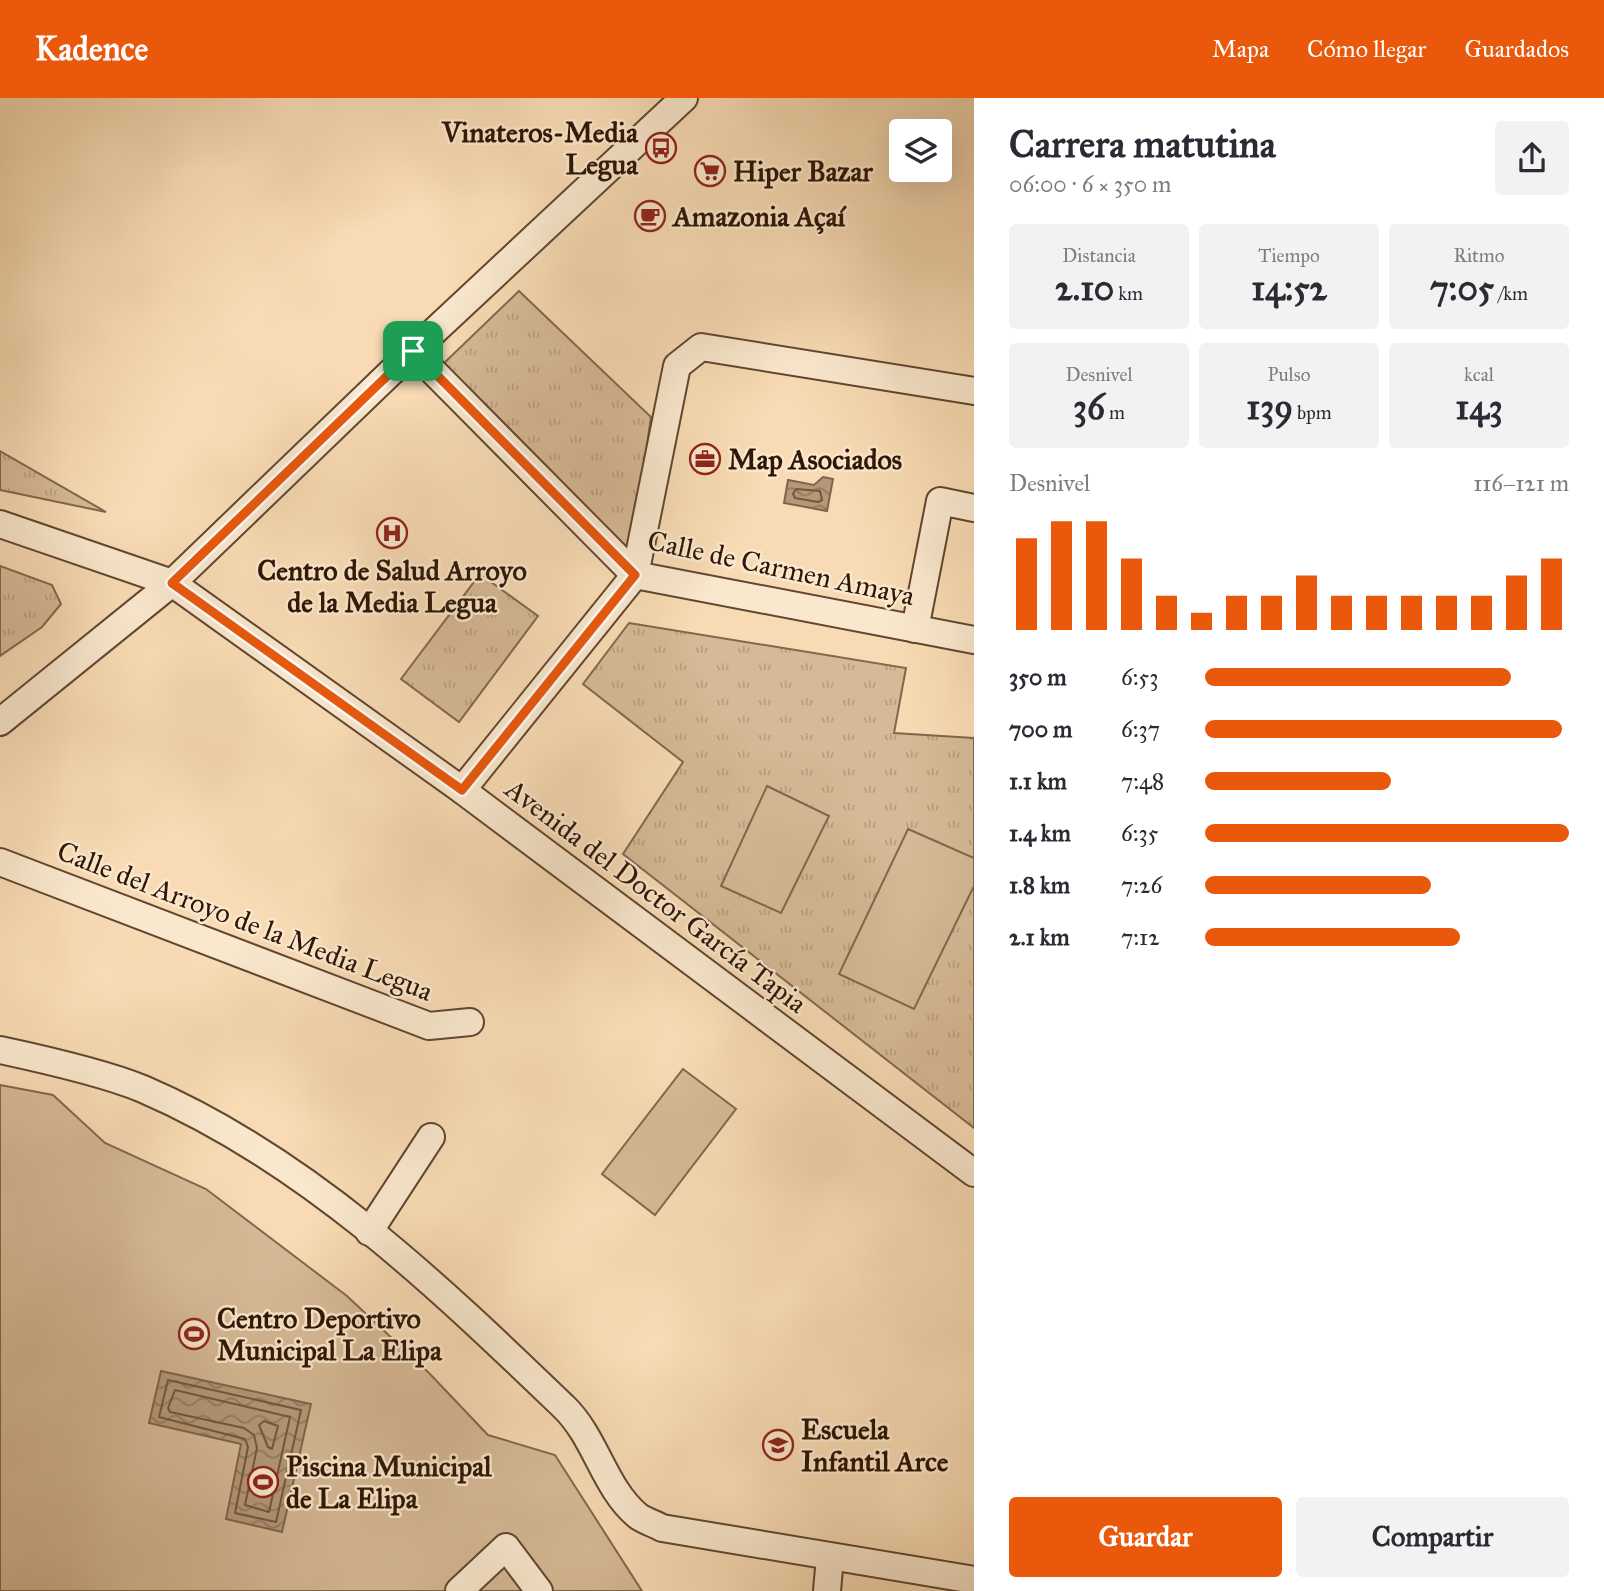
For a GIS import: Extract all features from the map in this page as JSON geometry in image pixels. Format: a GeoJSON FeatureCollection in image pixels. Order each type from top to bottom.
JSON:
{"type":"FeatureCollection","features":[{"type":"Feature","properties":{"kind":"street"},"geometry":{"type":"LineString","coordinates":[[0,722],[172,583],[413,351],[684,98]]}},
{"type":"Feature","properties":{"kind":"street"},"geometry":{"type":"LineString","coordinates":[[462,790],[635,575],[677,366],[701,347],[974,391]]}},
{"type":"Feature","properties":{"kind":"street","name":"Calle de Carmen Amaya"},"geometry":{"type":"LineString","coordinates":[[413,351],[635,575],[974,640]]}},
{"type":"Feature","properties":{"kind":"street"},"geometry":{"type":"LineString","coordinates":[[915,629],[940,501],[974,508]]}},
{"type":"Feature","properties":{"kind":"street","name":"Avenida del Doctor García Tapia"},"geometry":{"type":"LineString","coordinates":[[0,524],[172,583],[462,790],[974,1173]]}},
{"type":"Feature","properties":{"kind":"street","name":"Calle del Arroyo de la Media Legua"},"geometry":{"type":"LineString","coordinates":[[0,862],[429,1026],[470,1022]]}},
{"type":"Feature","properties":{"kind":"street"},"geometry":{"type":"LineString","coordinates":[[0,1050],[141,1089],[244,1139],[369,1232],[459,1306],[580,1423],[616,1488],[638,1516],[662,1528],[974,1580]]}},
{"type":"Feature","properties":{"kind":"street"},"geometry":{"type":"LineString","coordinates":[[369,1232],[431,1137]]}},
{"type":"Feature","properties":{"kind":"street"},"geometry":{"type":"LineString","coordinates":[[459,1591],[506,1547],[539,1591]]}},
{"type":"Feature","properties":{"kind":"street"},"geometry":{"type":"LineString","coordinates":[[827,1591],[830,1557]]}},
{"type":"Feature","properties":{"kind":"green space"},"geometry":{"type":"Polygon","coordinates":[[[519,291],[651,417],[631,555],[442,365],[519,291]]]}},
{"type":"Feature","properties":{"kind":"green space"},"geometry":{"type":"Polygon","coordinates":[[[0,451],[106,512],[0,490],[0,451]]]}},
{"type":"Feature","properties":{"kind":"green space"},"geometry":{"type":"Polygon","coordinates":[[[0,566],[52,585],[61,604],[42,627],[0,656],[0,566]]]}},
{"type":"Feature","properties":{"kind":"green space"},"geometry":{"type":"Polygon","coordinates":[[[480,574],[538,616],[459,722],[401,679],[480,574]]]}},
{"type":"Feature","properties":{"kind":"green space"},"geometry":{"type":"Polygon","coordinates":[[[629,623],[906,668],[894,733],[974,738],[974,1128],[623,854],[683,762],[583,684],[629,623]]]}},
{"type":"Feature","properties":{"kind":"green space"},"geometry":{"type":"Polygon","coordinates":[[[767,786],[829,816],[781,913],[721,886],[767,786]]]}},
{"type":"Feature","properties":{"kind":"green space"},"geometry":{"type":"Polygon","coordinates":[[[908,829],[974,858],[974,886],[914,1009],[839,974],[908,829]]]}},
{"type":"Feature","properties":{"kind":"green space"},"geometry":{"type":"Polygon","coordinates":[[[683,1069],[736,1109],[655,1215],[602,1174],[683,1069]]]}},
{"type":"Feature","properties":{"kind":"green space","name":"Centro Deportivo Municipal La Elipa"},"geometry":{"type":"Polygon","coordinates":[[[0,1085],[53,1095],[105,1143],[206,1189],[347,1296],[429,1373],[488,1435],[555,1455],[642,1591],[0,1591],[0,1085]]]}},
{"type":"Feature","properties":{"kind":"water"},"geometry":{"type":"Polygon","coordinates":[[[823,477],[833,479],[827,511],[784,503],[788,480],[814,485],[823,477]]]}},
{"type":"Feature","properties":{"kind":"water","name":"Piscina Municipal de La Elipa"},"geometry":{"type":"Polygon","coordinates":[[[161,1371],[311,1404],[282,1532],[226,1519],[241,1444],[149,1423],[161,1371]]]}},
{"type":"Feature","properties":{"kind":"place","name":"Vinateros-Media Legua"},"geometry":{"type":"Point","coordinates":[661,148]}},
{"type":"Feature","properties":{"kind":"place","name":"Hiper Bazar"},"geometry":{"type":"Point","coordinates":[710,171]}},
{"type":"Feature","properties":{"kind":"place","name":"Amazonia Açaí"},"geometry":{"type":"Point","coordinates":[650,216]}},
{"type":"Feature","properties":{"kind":"place","name":"Map Asociados"},"geometry":{"type":"Point","coordinates":[705,459]}},
{"type":"Feature","properties":{"kind":"place","name":"Centro de Salud Arroyo de la Media Legua"},"geometry":{"type":"Point","coordinates":[392,533]}},
{"type":"Feature","properties":{"kind":"place","name":"Centro Deportivo Municipal La Elipa"},"geometry":{"type":"Point","coordinates":[194,1334]}},
{"type":"Feature","properties":{"kind":"place","name":"Escuela Infantil Arce"},"geometry":{"type":"Point","coordinates":[778,1445]}},
{"type":"Feature","properties":{"kind":"place","name":"Piscina Municipal de La Elipa"},"geometry":{"type":"Point","coordinates":[263,1482]}},
{"type":"Feature","properties":{"kind":"route"},"geometry":{"type":"LineString","coordinates":[[413,351],[635,575],[462,790],[172,583],[413,351]]}}]}
